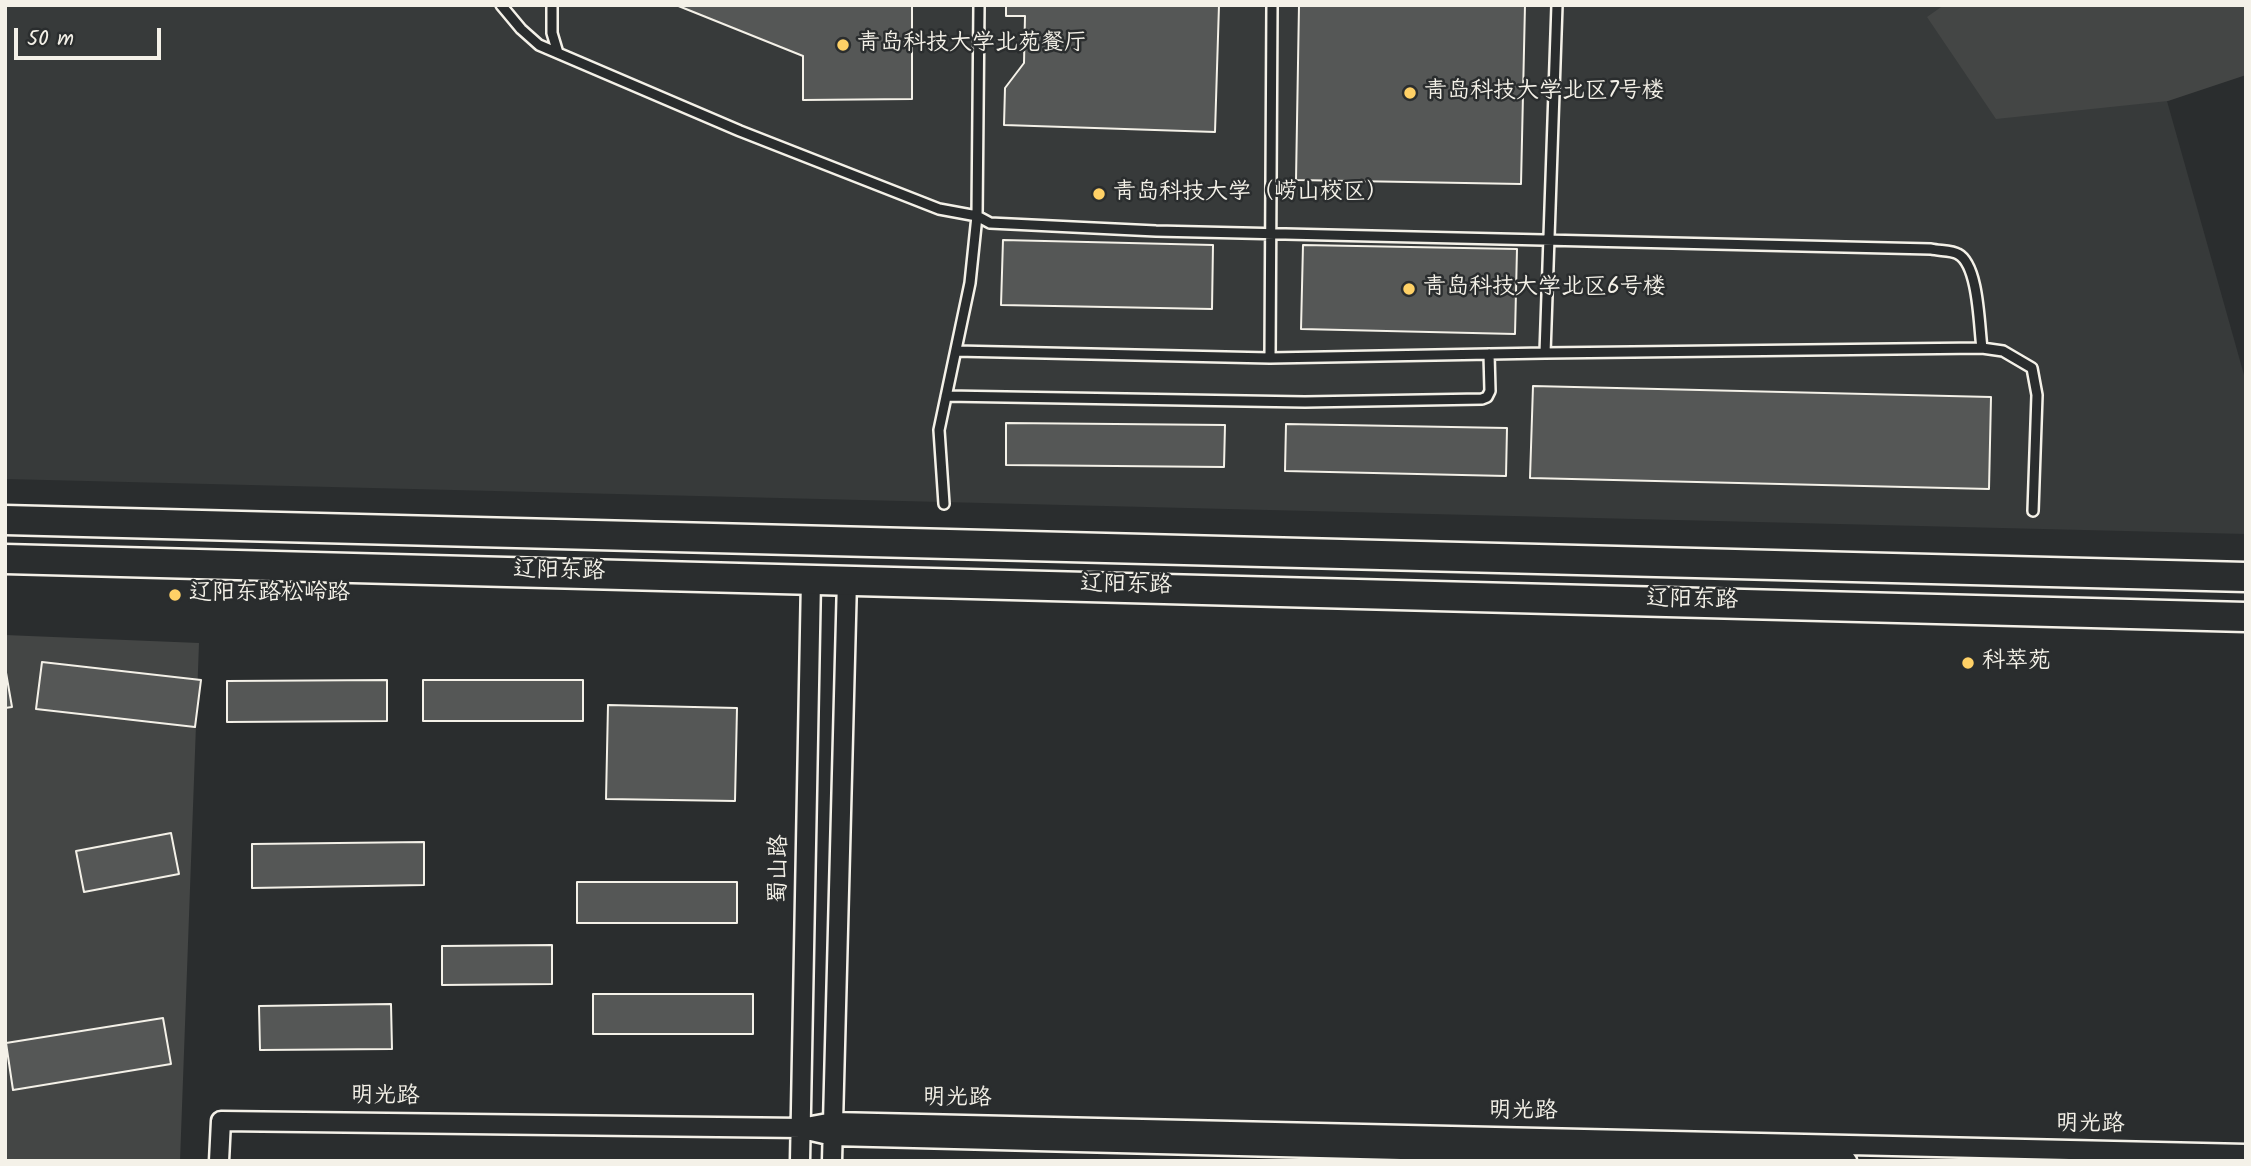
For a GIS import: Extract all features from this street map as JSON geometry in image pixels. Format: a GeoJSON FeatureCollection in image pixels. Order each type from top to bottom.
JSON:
{"type":"FeatureCollection","features":[{"type":"Feature","properties":{"kind":"main road","name":"辽阳东路"},"geometry":{"type":"LineString","coordinates":[[5,520],[2246,577]]}},
{"type":"Feature","properties":{"kind":"main road","name":"辽阳东路"},"geometry":{"type":"LineString","coordinates":[[5,559],[2246,617]]}},
{"type":"Feature","properties":{"kind":"street","name":"蜀山路"},"geometry":{"type":"LineString","coordinates":[[800,1161],[811,579]]}},
{"type":"Feature","properties":{"kind":"street"},"geometry":{"type":"LineString","coordinates":[[832,1161],[847,580]]}},
{"type":"Feature","properties":{"kind":"street","name":"明光路"},"geometry":{"type":"LineString","coordinates":[[219,1161],[221,1121],[801,1128],[1847,1161]]}},
{"type":"Feature","properties":{"kind":"street","name":"明光路"},"geometry":{"type":"LineString","coordinates":[[833,1129],[2246,1154]]}},
{"type":"Feature","properties":{"kind":"lane"},"geometry":{"type":"LineString","coordinates":[[501,5],[539,46],[740,131],[939,209],[977,216],[990,223],[1156,231],[1917,249],[1958,254],[1966,261],[1974,278],[1982,348]]}},
{"type":"Feature","properties":{"kind":"lane"},"geometry":{"type":"LineString","coordinates":[[552,5],[552,33],[558,53]]}},
{"type":"Feature","properties":{"kind":"lane"},"geometry":{"type":"LineString","coordinates":[[944,503],[939,430],[970,283],[977,216],[979,5]]}},
{"type":"Feature","properties":{"kind":"lane"},"geometry":{"type":"LineString","coordinates":[[1270,358],[1272,5]]}},
{"type":"Feature","properties":{"kind":"lane"},"geometry":{"type":"LineString","coordinates":[[1545,353],[1557,5]]}},
{"type":"Feature","properties":{"kind":"lane"},"geometry":{"type":"LineString","coordinates":[[956,351],[1270,358],[1982,348],[2003,351],[2032,368],[2037,395],[2033,511]]}},
{"type":"Feature","properties":{"kind":"lane"},"geometry":{"type":"LineString","coordinates":[[946,396],[1305,402],[1482,399],[1487,397],[1490,391],[1489,354]]}},
{"type":"Feature","properties":{"kind":"shaded area","name":"青岛科技大学（崂山校区）"},"geometry":{"type":"Polygon","coordinates":[[[5,5],[2140,5],[2246,382],[2246,534],[5,479],[5,5]]]}},
{"type":"Feature","properties":{"kind":"shaded area"},"geometry":{"type":"Polygon","coordinates":[[[1944,5],[2246,5],[2246,75],[2168,101],[1996,119],[1927,17],[1944,5]]]}},
{"type":"Feature","properties":{"kind":"shaded area"},"geometry":{"type":"Polygon","coordinates":[[[5,635],[199,643],[180,1161],[5,1161],[5,635]]]}},
{"type":"Feature","properties":{"kind":"building","name":"青岛科技大学北苑餐厅"},"geometry":{"type":"Polygon","coordinates":[[[676,5],[912,5],[912,99],[803,100],[803,56],[676,5]]]}},
{"type":"Feature","properties":{"kind":"building"},"geometry":{"type":"Polygon","coordinates":[[[1006,5],[1219,5],[1215,132],[1004,125],[1005,88],[1024,63],[1025,16],[1006,16],[1006,5]]]}},
{"type":"Feature","properties":{"kind":"building","name":"青岛科技大学北区7号楼"},"geometry":{"type":"Polygon","coordinates":[[[1299,5],[1525,5],[1521,184],[1296,180],[1299,5]]]}},
{"type":"Feature","properties":{"kind":"building"},"geometry":{"type":"Polygon","coordinates":[[[1003,240],[1213,245],[1212,309],[1001,305],[1003,240]]]}},
{"type":"Feature","properties":{"kind":"building","name":"青岛科技大学北区6号楼"},"geometry":{"type":"Polygon","coordinates":[[[1303,245],[1517,249],[1515,334],[1301,329],[1303,245]]]}},
{"type":"Feature","properties":{"kind":"building"},"geometry":{"type":"Polygon","coordinates":[[[1533,386],[1991,397],[1989,489],[1530,478],[1533,386]]]}},
{"type":"Feature","properties":{"kind":"building"},"geometry":{"type":"Polygon","coordinates":[[[1006,423],[1225,425],[1224,467],[1006,465],[1006,423]]]}},
{"type":"Feature","properties":{"kind":"building"},"geometry":{"type":"Polygon","coordinates":[[[1286,424],[1507,428],[1506,476],[1285,471],[1286,424]]]}},
{"type":"Feature","properties":{"kind":"building"},"geometry":{"type":"Polygon","coordinates":[[[42,662],[201,680],[195,727],[36,709],[42,662]]]}},
{"type":"Feature","properties":{"kind":"building"},"geometry":{"type":"Polygon","coordinates":[[[5,667],[12,707],[5,708],[5,667]]]}},
{"type":"Feature","properties":{"kind":"building"},"geometry":{"type":"Polygon","coordinates":[[[387,680],[387,721],[227,722],[227,681],[387,680]]]}},
{"type":"Feature","properties":{"kind":"building"},"geometry":{"type":"Polygon","coordinates":[[[423,680],[583,680],[583,721],[423,721],[423,680]]]}},
{"type":"Feature","properties":{"kind":"building"},"geometry":{"type":"Polygon","coordinates":[[[608,705],[737,708],[735,801],[606,799],[608,705]]]}},
{"type":"Feature","properties":{"kind":"building"},"geometry":{"type":"Polygon","coordinates":[[[171,833],[179,874],[84,892],[76,851],[171,833]]]}},
{"type":"Feature","properties":{"kind":"building"},"geometry":{"type":"Polygon","coordinates":[[[424,842],[424,885],[252,888],[252,844],[424,842]]]}},
{"type":"Feature","properties":{"kind":"building"},"geometry":{"type":"Polygon","coordinates":[[[577,882],[737,882],[737,923],[577,923],[577,882]]]}},
{"type":"Feature","properties":{"kind":"building"},"geometry":{"type":"Polygon","coordinates":[[[552,945],[552,984],[442,985],[442,946],[552,945]]]}},
{"type":"Feature","properties":{"kind":"building"},"geometry":{"type":"Polygon","coordinates":[[[593,994],[753,994],[753,1034],[593,1034],[593,994]]]}},
{"type":"Feature","properties":{"kind":"building"},"geometry":{"type":"Polygon","coordinates":[[[391,1004],[392,1049],[260,1050],[259,1006],[391,1004]]]}},
{"type":"Feature","properties":{"kind":"building"},"geometry":{"type":"Polygon","coordinates":[[[163,1018],[171,1064],[13,1090],[6,1043],[163,1018]]]}},
{"type":"Feature","properties":{"kind":"place","name":"青岛科技大学北苑餐厅"},"geometry":{"type":"Point","coordinates":[843,45]}},
{"type":"Feature","properties":{"kind":"place","name":"青岛科技大学北区7号楼"},"geometry":{"type":"Point","coordinates":[1410,93]}},
{"type":"Feature","properties":{"kind":"place","name":"青岛科技大学（崂山校区）"},"geometry":{"type":"Point","coordinates":[1099,194]}},
{"type":"Feature","properties":{"kind":"place","name":"青岛科技大学北区6号楼"},"geometry":{"type":"Point","coordinates":[1409,289]}},
{"type":"Feature","properties":{"kind":"place","name":"辽阳东路松岭路"},"geometry":{"type":"Point","coordinates":[175,595]}},
{"type":"Feature","properties":{"kind":"place","name":"科萃苑"},"geometry":{"type":"Point","coordinates":[1968,663]}}]}
